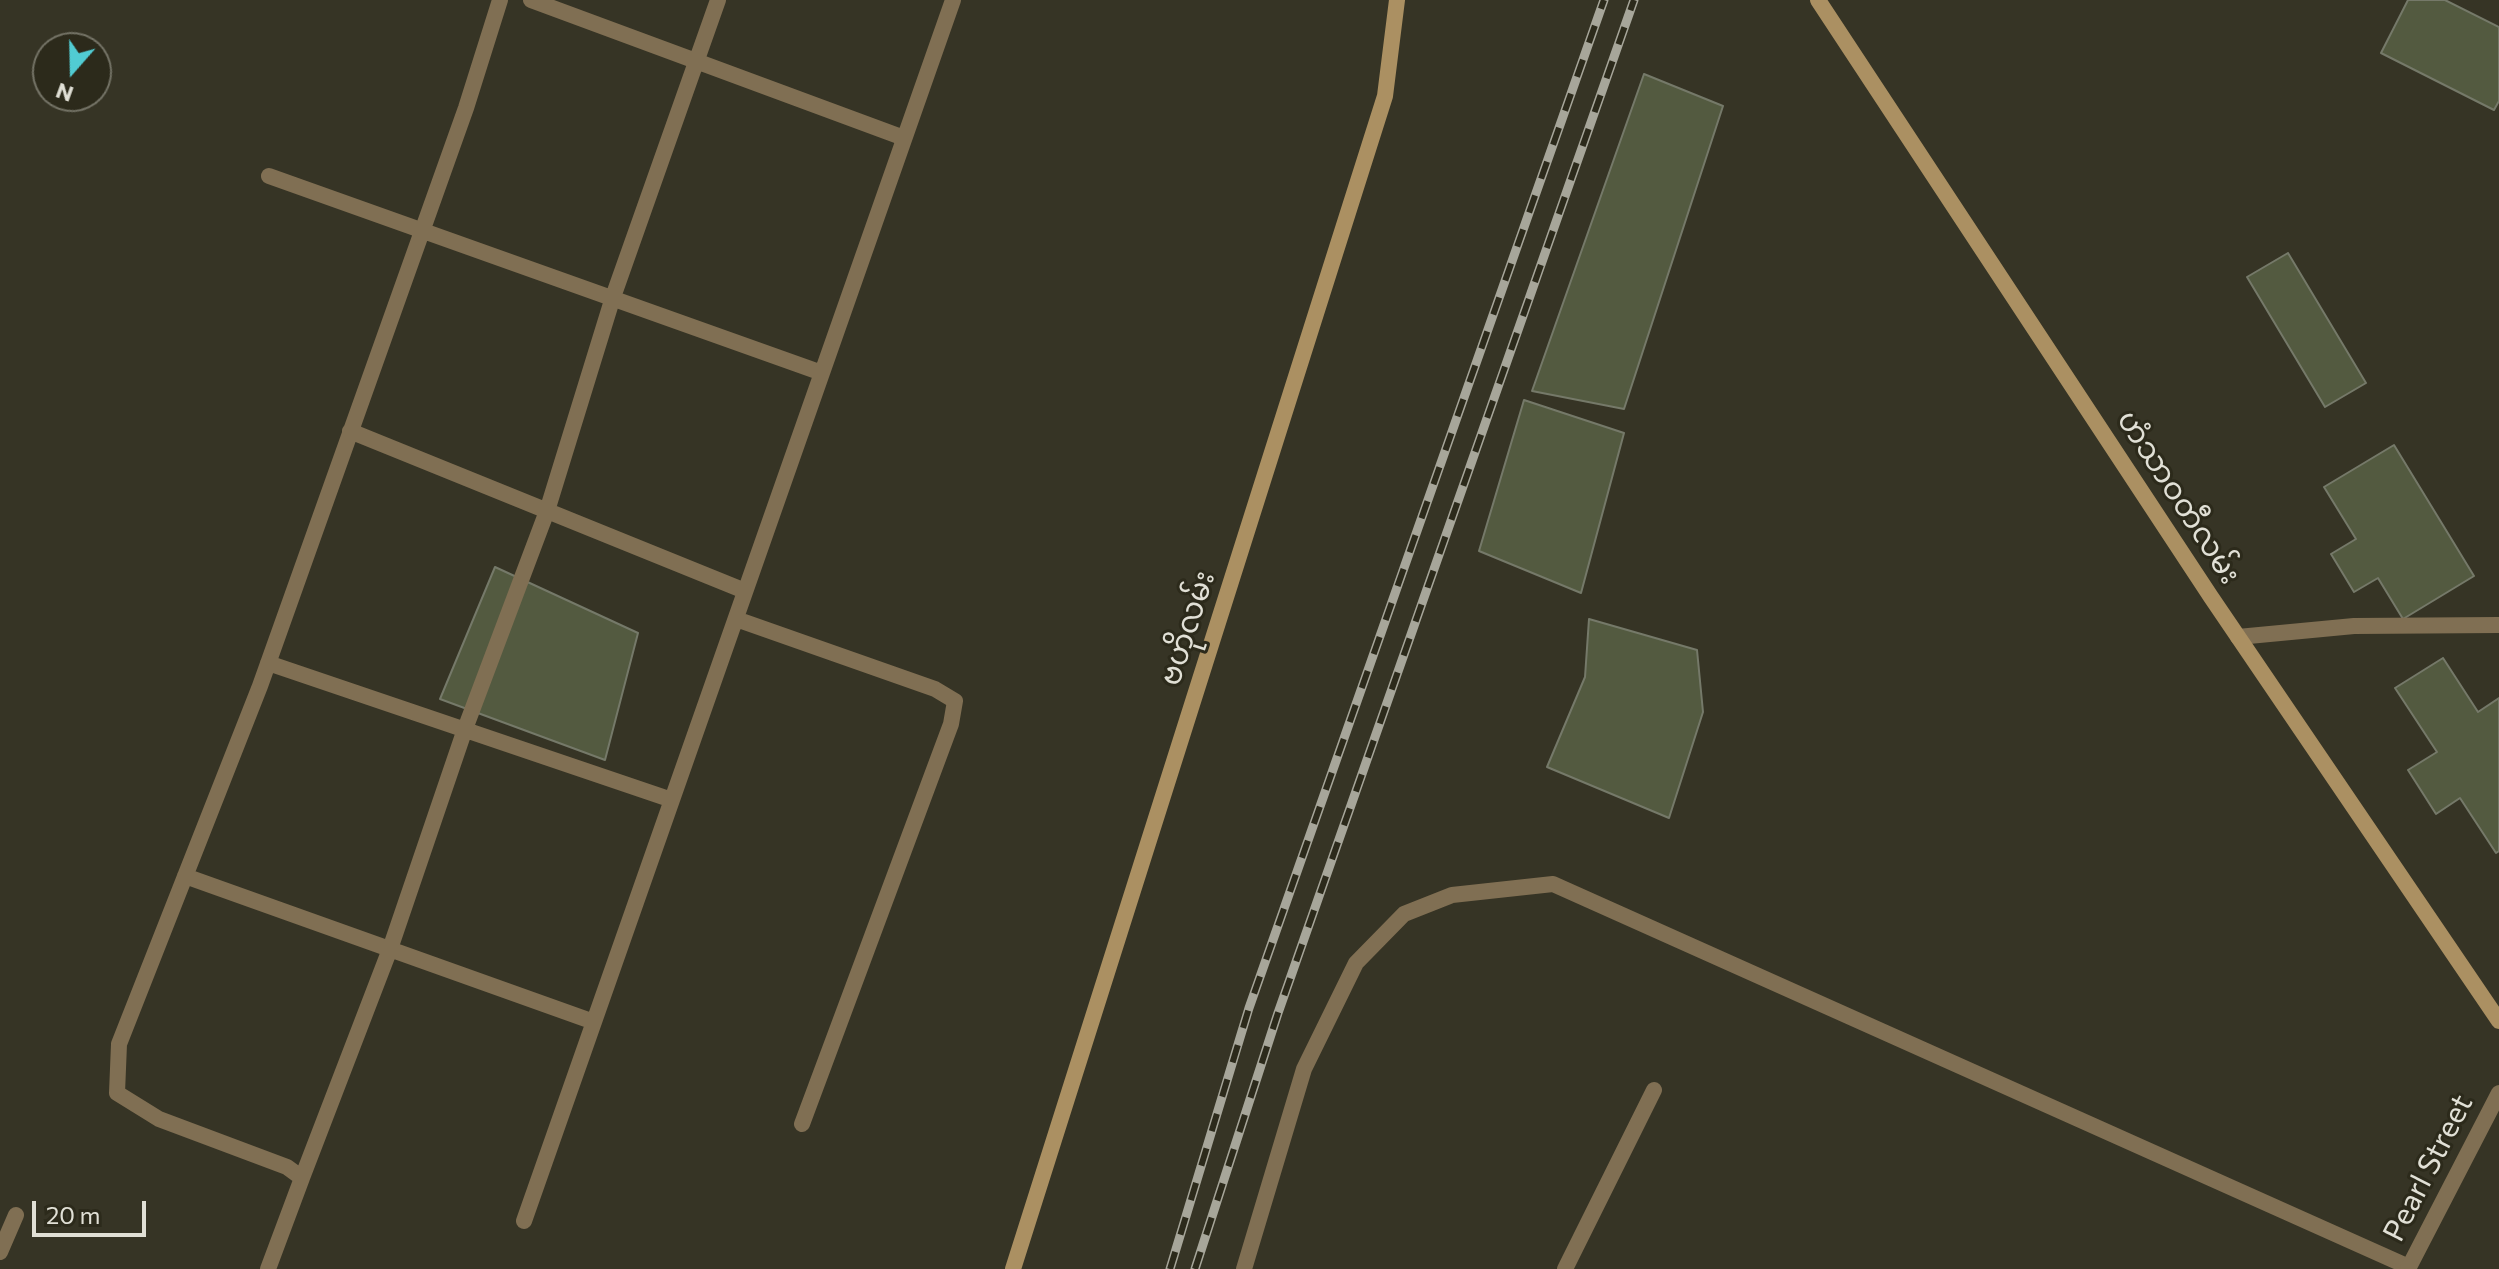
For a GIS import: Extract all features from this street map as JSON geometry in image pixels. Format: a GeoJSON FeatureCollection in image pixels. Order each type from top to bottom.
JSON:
{"type":"FeatureCollection","features":[{"type":"Feature","properties":{"kind":"main road","name":"ဗဟိုလမ်း"},"geometry":{"type":"LineString","coordinates":[[1013,1269],[1385,96],[1397,0]]}},
{"type":"Feature","properties":{"kind":"main road","name":"ဟံသာဝတီလမ်း"},"geometry":{"type":"LineString","coordinates":[[1818,0],[2238,637],[2499,1021]]}},
{"type":"Feature","properties":{"kind":"street"},"geometry":{"type":"LineString","coordinates":[[302,1178],[287,1167],[159,1119],[117,1093],[119,1044],[268,663],[424,229],[500,0]]}},
{"type":"Feature","properties":{"kind":"street"},"geometry":{"type":"LineString","coordinates":[[531,0],[904,138]]}},
{"type":"Feature","properties":{"kind":"street"},"geometry":{"type":"LineString","coordinates":[[268,1269],[390,949],[465,729],[547,511],[613,297],[718,0]]}},
{"type":"Feature","properties":{"kind":"street"},"geometry":{"type":"LineString","coordinates":[[524,1221],[953,0]]}},
{"type":"Feature","properties":{"kind":"street"},"geometry":{"type":"LineString","coordinates":[[269,176],[822,373]]}},
{"type":"Feature","properties":{"kind":"street"},"geometry":{"type":"LineString","coordinates":[[350,431],[745,591]]}},
{"type":"Feature","properties":{"kind":"street"},"geometry":{"type":"LineString","coordinates":[[736,619],[935,689],[955,701],[951,724],[802,1124]]}},
{"type":"Feature","properties":{"kind":"street"},"geometry":{"type":"LineString","coordinates":[[2238,637],[2354,626],[2499,625]]}},
{"type":"Feature","properties":{"kind":"street"},"geometry":{"type":"LineString","coordinates":[[268,663],[672,800]]}},
{"type":"Feature","properties":{"kind":"street"},"geometry":{"type":"LineString","coordinates":[[185,876],[594,1022]]}},
{"type":"Feature","properties":{"kind":"street"},"geometry":{"type":"LineString","coordinates":[[1244,1269],[1304,1069],[1356,963],[1404,914],[1452,895],[1553,884],[2408,1268]]}},
{"type":"Feature","properties":{"kind":"street"},"geometry":{"type":"LineString","coordinates":[[1565,1269],[1654,1090]]}},
{"type":"Feature","properties":{"kind":"street","name":"Pearl Street"},"geometry":{"type":"LineString","coordinates":[[2408,1268],[2499,1093]]}},
{"type":"Feature","properties":{"kind":"street"},"geometry":{"type":"LineString","coordinates":[[0,1252],[16,1215]]}},
{"type":"Feature","properties":{"kind":"building"},"geometry":{"type":"Polygon","coordinates":[[[2408,0],[2445,0],[2499,27],[2499,101],[2494,110],[2381,53],[2408,0]]]}},
{"type":"Feature","properties":{"kind":"building"},"geometry":{"type":"Polygon","coordinates":[[[1644,74],[1723,106],[1624,409],[1532,391],[1644,74]]]}},
{"type":"Feature","properties":{"kind":"building"},"geometry":{"type":"Polygon","coordinates":[[[2288,253],[2366,383],[2325,407],[2247,277],[2288,253]]]}},
{"type":"Feature","properties":{"kind":"building"},"geometry":{"type":"Polygon","coordinates":[[[1524,400],[1624,433],[1581,593],[1479,551],[1524,400]]]}},
{"type":"Feature","properties":{"kind":"building"},"geometry":{"type":"Polygon","coordinates":[[[2394,445],[2474,576],[2403,619],[2378,578],[2354,592],[2331,554],[2356,539],[2324,487],[2394,445]]]}},
{"type":"Feature","properties":{"kind":"building"},"geometry":{"type":"Polygon","coordinates":[[[495,567],[638,633],[605,760],[440,699],[495,567]]]}},
{"type":"Feature","properties":{"kind":"building"},"geometry":{"type":"Polygon","coordinates":[[[1589,619],[1697,650],[1703,712],[1669,818],[1547,767],[1585,677],[1589,619]]]}},
{"type":"Feature","properties":{"kind":"building"},"geometry":{"type":"Polygon","coordinates":[[[2443,658],[2478,712],[2499,698],[2499,851],[2496,853],[2460,798],[2436,814],[2408,770],[2437,752],[2395,688],[2443,658]]]}},
{"type":"Feature","properties":{"kind":"railway"},"geometry":{"type":"LineString","coordinates":[[1170,1269],[1249,1008],[1604,0]]}},
{"type":"Feature","properties":{"kind":"railway"},"geometry":{"type":"LineString","coordinates":[[1195,1269],[1278,1013],[1634,0]]}}]}
